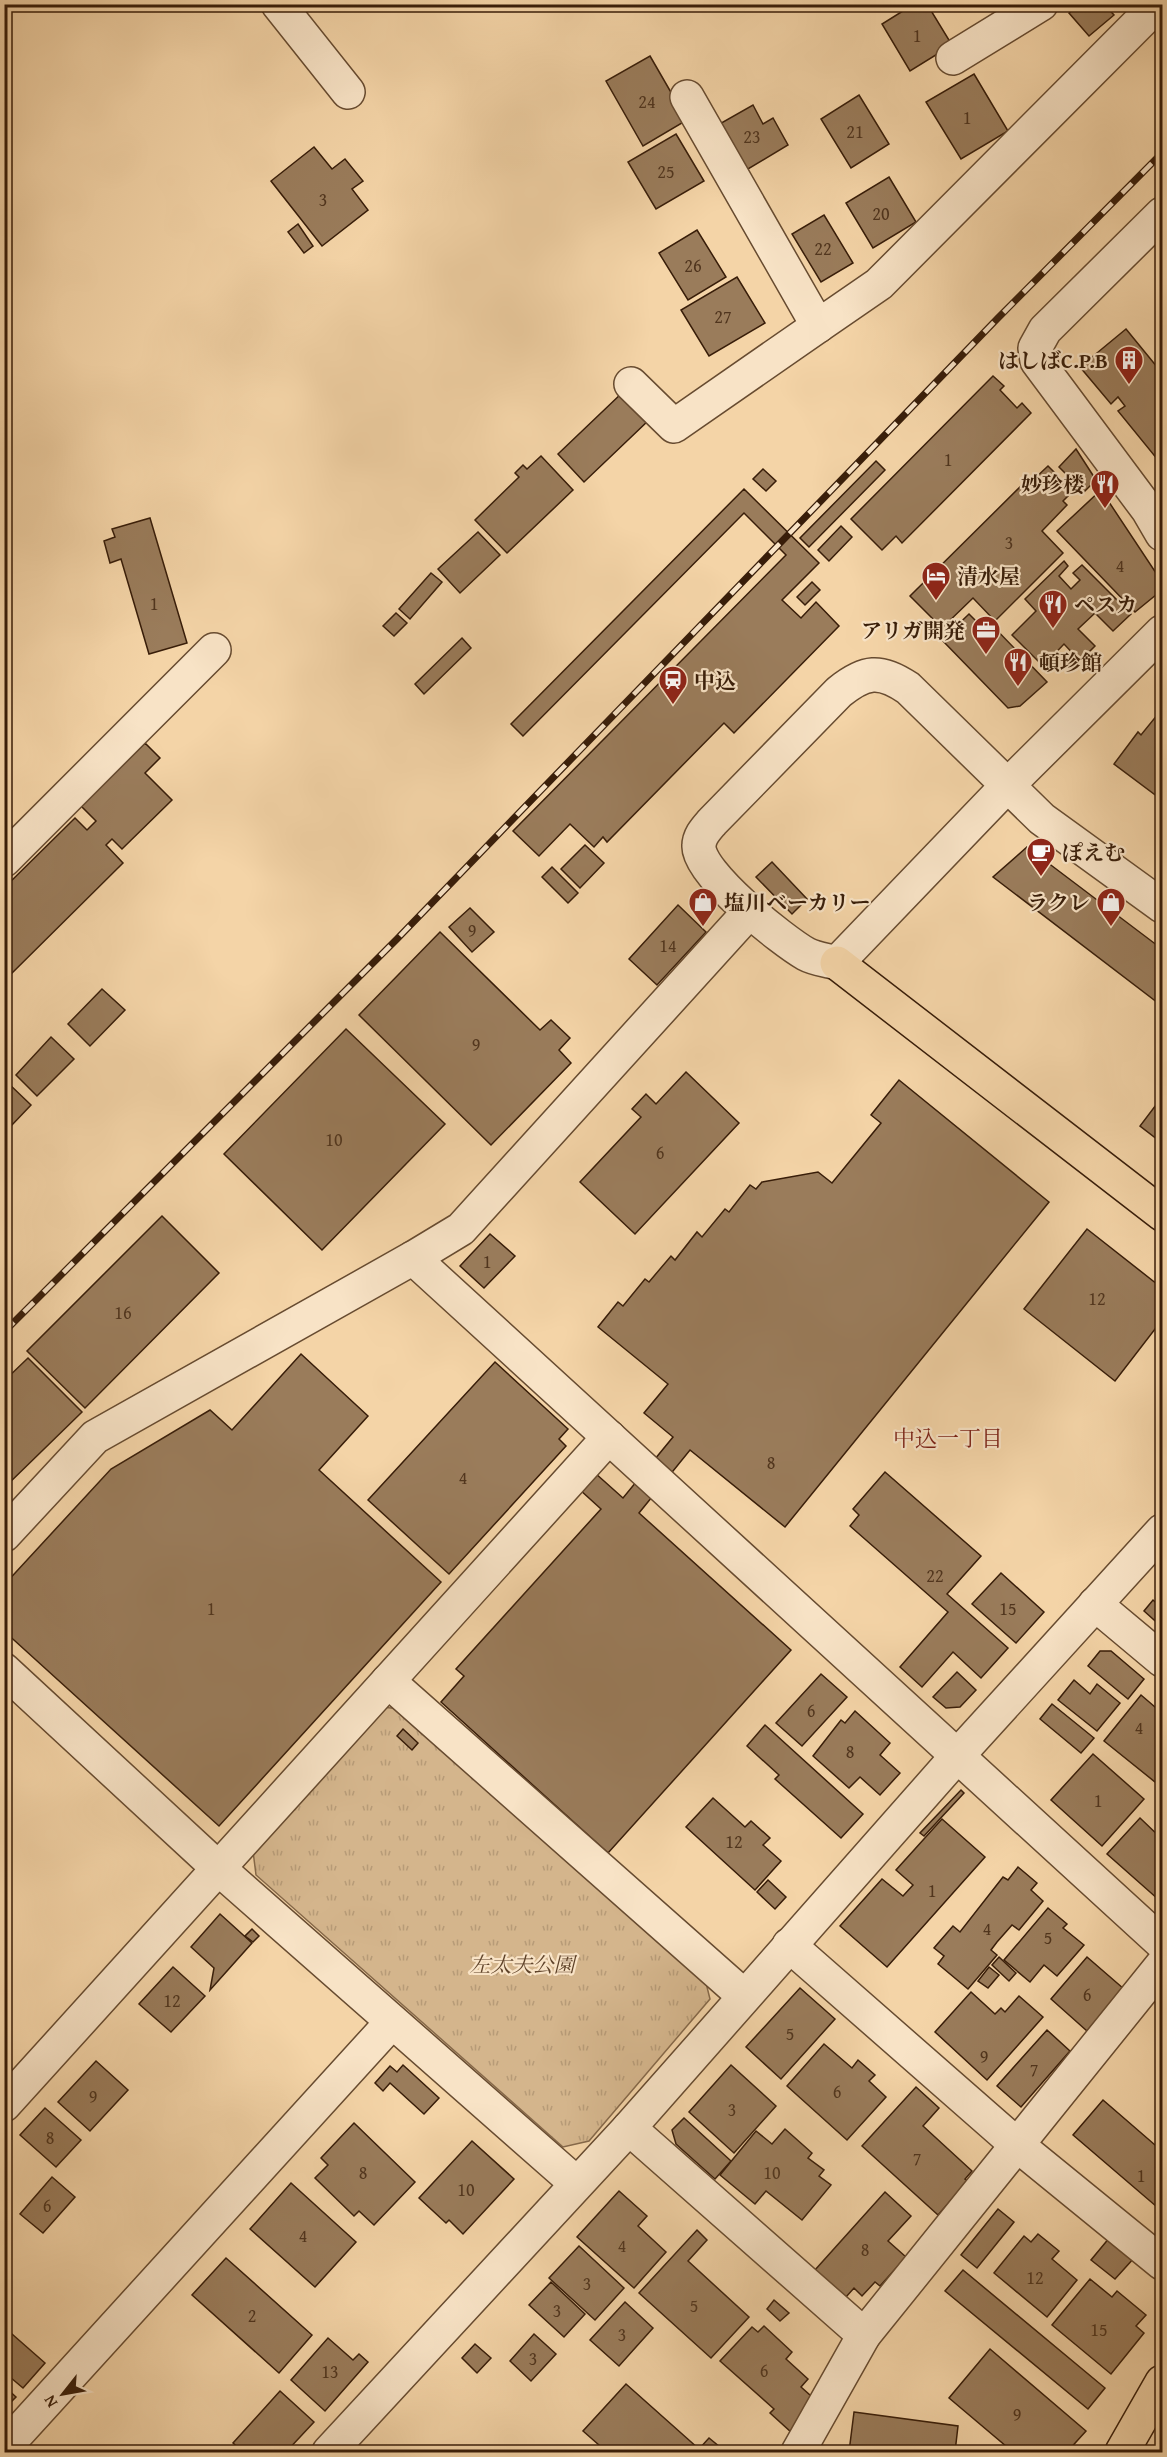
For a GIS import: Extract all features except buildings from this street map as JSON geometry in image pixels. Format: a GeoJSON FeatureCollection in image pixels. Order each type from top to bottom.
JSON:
{"type":"FeatureCollection","features":[{"type":"Feature","properties":{"kind":"main road"},"geometry":{"type":"LineString","coordinates":[[837,963],[1162,1214]]}},
{"type":"Feature","properties":{"kind":"main road"},"geometry":{"type":"LineString","coordinates":[[1122,2452],[1162,2382]]}},
{"type":"Feature","properties":{"kind":"street"},"geometry":{"type":"LineString","coordinates":[[278,4],[348,92]]}},
{"type":"Feature","properties":{"kind":"street"},"geometry":{"type":"LineString","coordinates":[[953,58],[1041,4]]}},
{"type":"Feature","properties":{"kind":"street"},"geometry":{"type":"LineString","coordinates":[[631,384],[674,426],[879,284],[1147,19]]}},
{"type":"Feature","properties":{"kind":"street"},"geometry":{"type":"LineString","coordinates":[[687,97],[818,326]]}},
{"type":"Feature","properties":{"kind":"street"},"geometry":{"type":"LineString","coordinates":[[1162,214],[1045,330],[1035,348],[1037,361],[1148,510],[1162,534]]}},
{"type":"Feature","properties":{"kind":"street"},"geometry":{"type":"LineString","coordinates":[[1162,632],[1007,786],[837,963],[807,955],[749,912],[704,861],[698,848],[702,834],[839,692],[853,681],[877,674],[900,682],[1007,786],[1042,819],[1162,906]]}},
{"type":"Feature","properties":{"kind":"street"},"geometry":{"type":"LineString","coordinates":[[4,860],[214,650]]}},
{"type":"Feature","properties":{"kind":"street"},"geometry":{"type":"LineString","coordinates":[[4,1534],[95,1437],[461,1229],[749,912]]}},
{"type":"Feature","properties":{"kind":"street"},"geometry":{"type":"LineString","coordinates":[[413,1258],[959,1754],[1162,1943]]}},
{"type":"Feature","properties":{"kind":"street"},"geometry":{"type":"LineString","coordinates":[[4,2105],[609,1437]]}},
{"type":"Feature","properties":{"kind":"street"},"geometry":{"type":"LineString","coordinates":[[329,2452],[629,2128],[959,1754],[1162,1531]]}},
{"type":"Feature","properties":{"kind":"street"},"geometry":{"type":"LineString","coordinates":[[1095,1604],[1162,1660]]}},
{"type":"Feature","properties":{"kind":"street"},"geometry":{"type":"LineString","coordinates":[[4,1670],[218,1868],[576,2183]]}},
{"type":"Feature","properties":{"kind":"street"},"geometry":{"type":"LineString","coordinates":[[388,1681],[744,1996]]}},
{"type":"Feature","properties":{"kind":"street"},"geometry":{"type":"LineString","coordinates":[[789,1945],[1016,2144],[1162,2263]]}},
{"type":"Feature","properties":{"kind":"street"},"geometry":{"type":"LineString","coordinates":[[798,2452],[864,2335],[1162,1965]]}},
{"type":"Feature","properties":{"kind":"street"},"geometry":{"type":"LineString","coordinates":[[4,2448],[392,2022]]}},
{"type":"Feature","properties":{"kind":"street"},"geometry":{"type":"LineString","coordinates":[[629,2128],[864,2335]]}},
{"type":"Feature","properties":{"kind":"green space","name":"左太夫公園"},"geometry":{"type":"Polygon","coordinates":[[[382,1707],[400,1709],[705,1979],[710,1999],[589,2141],[563,2147],[256,1875],[253,1851],[382,1707]]]}},
{"type":"Feature","properties":{"kind":"railway"},"geometry":{"type":"LineString","coordinates":[[4,1332],[397,939],[997,319],[1162,153]]}},
{"type":"Feature","properties":{"kind":"place","name":"はしばC.P.B"},"geometry":{"type":"Point","coordinates":[1129,386]}},
{"type":"Feature","properties":{"kind":"place","name":"妙珍楼"},"geometry":{"type":"Point","coordinates":[1105,510]}},
{"type":"Feature","properties":{"kind":"place","name":"清水屋"},"geometry":{"type":"Point","coordinates":[936,602]}},
{"type":"Feature","properties":{"kind":"place","name":"ペスカ"},"geometry":{"type":"Point","coordinates":[1053,630]}},
{"type":"Feature","properties":{"kind":"place","name":"アリガ開発"},"geometry":{"type":"Point","coordinates":[986,656]}},
{"type":"Feature","properties":{"kind":"place","name":"頓珍館"},"geometry":{"type":"Point","coordinates":[1018,688]}},
{"type":"Feature","properties":{"kind":"place","name":"中込"},"geometry":{"type":"Point","coordinates":[673,706]}},
{"type":"Feature","properties":{"kind":"place","name":"ぽえむ"},"geometry":{"type":"Point","coordinates":[1041,878]}},
{"type":"Feature","properties":{"kind":"place","name":"塩川ベーカリー"},"geometry":{"type":"Point","coordinates":[703,928]}},
{"type":"Feature","properties":{"kind":"place","name":"ラクレ"},"geometry":{"type":"Point","coordinates":[1111,928]}},
{"type":"Feature","properties":{"kind":"district","name":"中込一丁目"},"geometry":{"type":"Point","coordinates":[948,1438]}}]}
